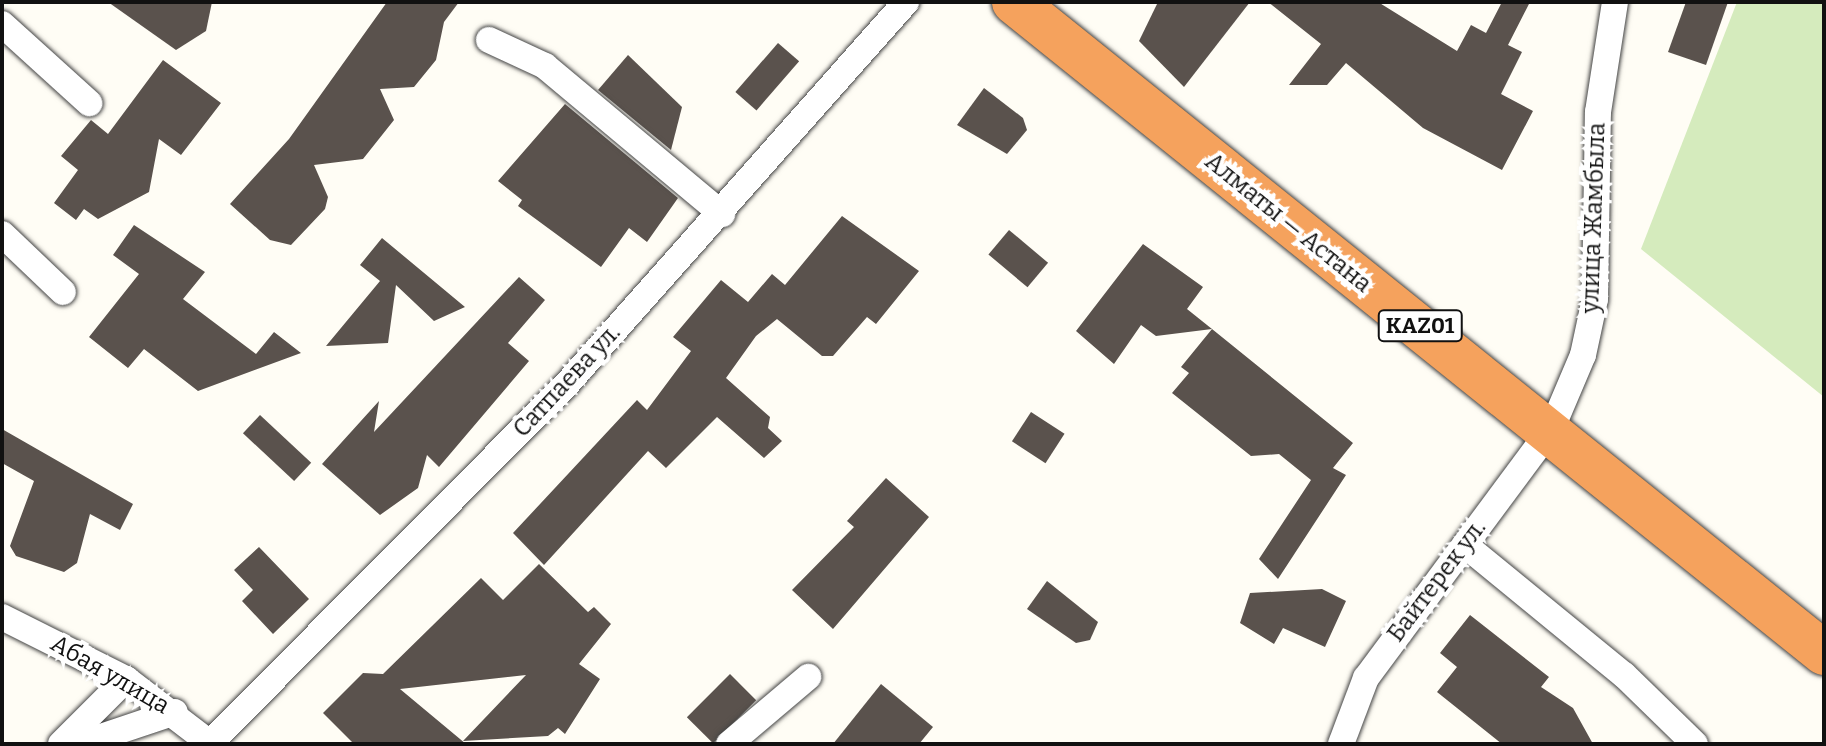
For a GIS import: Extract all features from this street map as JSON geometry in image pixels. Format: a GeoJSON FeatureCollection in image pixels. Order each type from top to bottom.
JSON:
{"type":"FeatureCollection","features":[{"type":"Feature","properties":{"kind":"highway","name":"Алматы — Астана"},"geometry":{"type":"LineString","coordinates":[[1014,2],[1552,428],[1824,653]]}},
{"type":"Feature","properties":{"kind":"street","name":"Сатпаева ул."},"geometry":{"type":"LineString","coordinates":[[210,744],[556,395],[722,214],[906,2]]}},
{"type":"Feature","properties":{"kind":"street","name":"улица Жамбыла"},"geometry":{"type":"LineString","coordinates":[[1552,428],[1583,355],[1595,299],[1598,112],[1615,2]]}},
{"type":"Feature","properties":{"kind":"street"},"geometry":{"type":"LineString","coordinates":[[2,24],[89,103]]}},
{"type":"Feature","properties":{"kind":"street"},"geometry":{"type":"LineString","coordinates":[[489,40],[545,66],[722,214]]}},
{"type":"Feature","properties":{"kind":"street"},"geometry":{"type":"LineString","coordinates":[[2,234],[63,292]]}},
{"type":"Feature","properties":{"kind":"street","name":"Байтерек ул."},"geometry":{"type":"LineString","coordinates":[[1341,744],[1366,678],[1552,428]]}},
{"type":"Feature","properties":{"kind":"street"},"geometry":{"type":"LineString","coordinates":[[1465,545],[1624,675],[1695,744]]}},
{"type":"Feature","properties":{"kind":"street","name":"Абая улица"},"geometry":{"type":"LineString","coordinates":[[2,617],[126,679],[175,712],[210,744]]}},
{"type":"Feature","properties":{"kind":"street"},"geometry":{"type":"LineString","coordinates":[[729,744],[808,677]]}},
{"type":"Feature","properties":{"kind":"street"},"geometry":{"type":"LineString","coordinates":[[61,744],[126,679]]}},
{"type":"Feature","properties":{"kind":"street"},"geometry":{"type":"LineString","coordinates":[[80,744],[175,712]]}},
{"type":"Feature","properties":{"kind":"green space"},"geometry":{"type":"Polygon","coordinates":[[[1737,2],[1824,2],[1824,397],[1641,249],[1737,2]]]}},
{"type":"Feature","properties":{"kind":"building"},"geometry":{"type":"Polygon","coordinates":[[[108,2],[212,2],[206,31],[176,50],[108,2]]]}},
{"type":"Feature","properties":{"kind":"building"},"geometry":{"type":"Polygon","coordinates":[[[387,2],[459,2],[444,22],[436,60],[414,87],[380,89],[394,120],[363,159],[314,165],[328,197],[325,209],[291,245],[270,240],[230,204],[289,139],[387,2]]]}},
{"type":"Feature","properties":{"kind":"building"},"geometry":{"type":"Polygon","coordinates":[[[1158,2],[1250,2],[1184,87],[1139,41],[1158,2]]]}},
{"type":"Feature","properties":{"kind":"building"},"geometry":{"type":"Polygon","coordinates":[[[1268,2],[1378,2],[1457,51],[1471,25],[1486,33],[1502,2],[1530,2],[1508,45],[1522,52],[1501,94],[1533,111],[1502,170],[1423,128],[1346,63],[1327,85],[1289,85],[1321,44],[1268,2]]]}},
{"type":"Feature","properties":{"kind":"building"},"geometry":{"type":"Polygon","coordinates":[[[1686,2],[1728,2],[1706,65],[1668,52],[1686,2]]]}},
{"type":"Feature","properties":{"kind":"building"},"geometry":{"type":"Polygon","coordinates":[[[778,43],[799,61],[756,110],[735,92],[778,43]]]}},
{"type":"Feature","properties":{"kind":"building"},"geometry":{"type":"Polygon","coordinates":[[[628,55],[682,107],[671,150],[598,90],[628,55]]]}},
{"type":"Feature","properties":{"kind":"building"},"geometry":{"type":"Polygon","coordinates":[[[163,60],[221,103],[181,155],[159,139],[149,192],[98,219],[84,209],[76,220],[54,203],[78,170],[61,156],[91,120],[108,134],[163,60]]]}},
{"type":"Feature","properties":{"kind":"building"},"geometry":{"type":"Polygon","coordinates":[[[984,88],[1023,118],[1027,130],[1007,154],[957,125],[984,88]]]}},
{"type":"Feature","properties":{"kind":"building"},"geometry":{"type":"Polygon","coordinates":[[[565,104],[678,198],[647,242],[629,228],[601,267],[518,206],[522,200],[498,181],[565,104]]]}},
{"type":"Feature","properties":{"kind":"building"},"geometry":{"type":"Polygon","coordinates":[[[842,216],[919,271],[876,324],[867,317],[833,356],[822,356],[777,319],[756,336],[726,378],[770,417],[768,428],[782,441],[764,458],[717,417],[666,468],[648,451],[544,565],[513,533],[637,400],[647,410],[691,351],[673,337],[721,280],[748,302],[772,274],[785,285],[842,216]]]}},
{"type":"Feature","properties":{"kind":"building"},"geometry":{"type":"Polygon","coordinates":[[[134,225],[205,272],[183,299],[256,354],[274,332],[301,353],[198,391],[144,349],[128,368],[89,337],[139,274],[113,255],[134,225]]]}},
{"type":"Feature","properties":{"kind":"building"},"geometry":{"type":"Polygon","coordinates":[[[1009,230],[1048,263],[1027,287],[988,255],[1009,230]]]}},
{"type":"Feature","properties":{"kind":"building"},"geometry":{"type":"Polygon","coordinates":[[[382,238],[465,307],[434,321],[396,285],[388,343],[326,346],[380,281],[360,265],[382,238]]]}},
{"type":"Feature","properties":{"kind":"building"},"geometry":{"type":"Polygon","coordinates":[[[1143,244],[1203,287],[1187,309],[1212,329],[1156,336],[1141,325],[1114,364],[1076,331],[1143,244]]]}},
{"type":"Feature","properties":{"kind":"building"},"geometry":{"type":"Polygon","coordinates":[[[519,277],[545,300],[508,343],[529,361],[439,467],[427,455],[418,488],[380,515],[322,464],[379,401],[374,432],[519,277]]]}},
{"type":"Feature","properties":{"kind":"building"},"geometry":{"type":"Polygon","coordinates":[[[1212,329],[1353,443],[1333,468],[1346,475],[1278,579],[1259,559],[1311,480],[1279,454],[1251,456],[1172,393],[1189,373],[1181,367],[1212,329]]]}},
{"type":"Feature","properties":{"kind":"building"},"geometry":{"type":"Polygon","coordinates":[[[1031,412],[1065,434],[1045,463],[1012,441],[1031,412]]]}},
{"type":"Feature","properties":{"kind":"building"},"geometry":{"type":"Polygon","coordinates":[[[260,415],[311,463],[294,481],[243,433],[260,415]]]}},
{"type":"Feature","properties":{"kind":"building"},"geometry":{"type":"Polygon","coordinates":[[[2,429],[133,504],[120,530],[90,514],[77,563],[64,572],[16,556],[10,546],[34,481],[2,463],[2,429]]]}},
{"type":"Feature","properties":{"kind":"building"},"geometry":{"type":"Polygon","coordinates":[[[886,478],[929,517],[833,629],[792,590],[854,527],[847,521],[886,478]]]}},
{"type":"Feature","properties":{"kind":"building"},"geometry":{"type":"Polygon","coordinates":[[[259,547],[309,599],[273,634],[242,601],[253,590],[234,570],[259,547]]]}},
{"type":"Feature","properties":{"kind":"building"},"geometry":{"type":"Polygon","coordinates":[[[539,564],[588,612],[594,607],[611,624],[579,664],[600,679],[565,734],[558,728],[548,736],[463,741],[526,675],[400,689],[466,744],[354,744],[323,713],[363,673],[383,674],[481,578],[503,600],[539,564]]]}},
{"type":"Feature","properties":{"kind":"building"},"geometry":{"type":"Polygon","coordinates":[[[1047,581],[1098,622],[1090,640],[1076,643],[1027,609],[1047,581]]]}},
{"type":"Feature","properties":{"kind":"building"},"geometry":{"type":"Polygon","coordinates":[[[1322,589],[1346,601],[1325,647],[1283,628],[1274,644],[1240,623],[1250,593],[1322,589]]]}},
{"type":"Feature","properties":{"kind":"building"},"geometry":{"type":"Polygon","coordinates":[[[1470,615],[1549,677],[1541,687],[1573,708],[1593,744],[1502,744],[1437,692],[1457,667],[1440,653],[1470,615]]]}},
{"type":"Feature","properties":{"kind":"building"},"geometry":{"type":"Polygon","coordinates":[[[730,674],[756,700],[713,743],[687,717],[730,674]]]}},
{"type":"Feature","properties":{"kind":"building"},"geometry":{"type":"Polygon","coordinates":[[[881,684],[933,727],[919,744],[833,744],[881,684]]]}}]}
